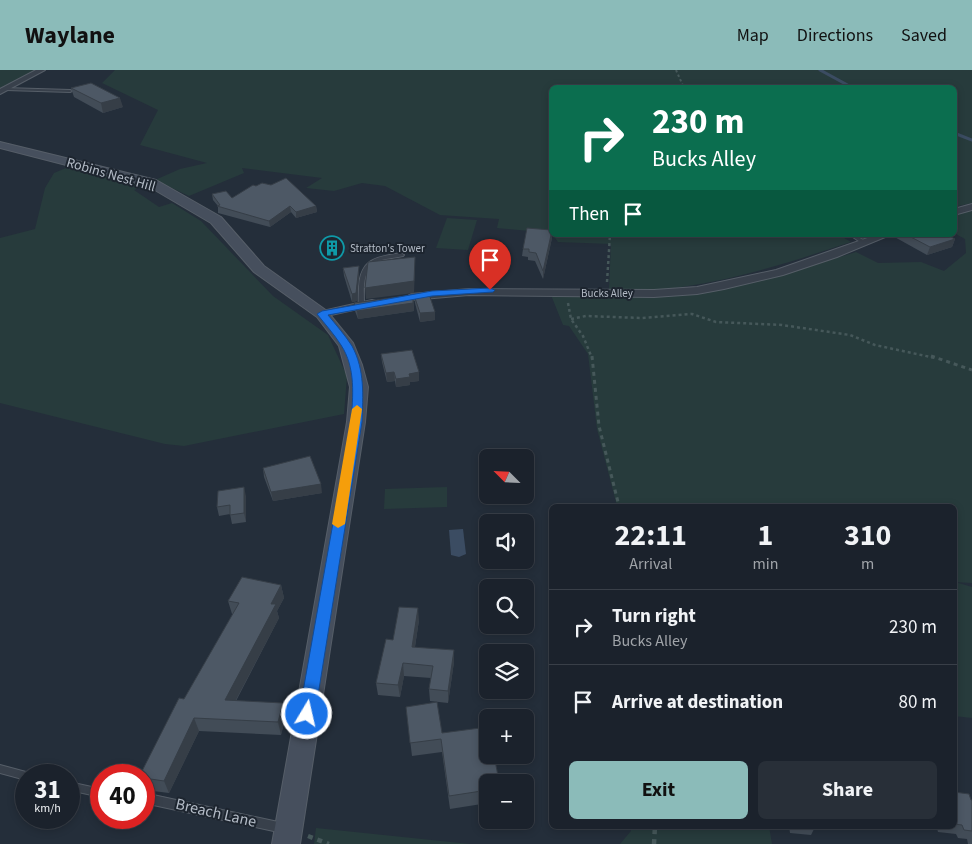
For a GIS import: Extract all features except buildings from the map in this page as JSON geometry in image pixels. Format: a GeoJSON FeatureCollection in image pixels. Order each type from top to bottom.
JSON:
{"type":"FeatureCollection","features":[{"type":"Feature","properties":{"kind":"street"},"geometry":{"type":"LineString","coordinates":[[3,90],[41,70]]}},
{"type":"Feature","properties":{"kind":"street","name":"Robins Nest Hill"},"geometry":{"type":"LineString","coordinates":[[0,145],[152,184],[216,220],[259,269],[322,314],[347,346],[354,365],[358,387],[356,422],[287,836]]}},
{"type":"Feature","properties":{"kind":"street"},"geometry":{"type":"LineString","coordinates":[[957,211],[972,207]]}},
{"type":"Feature","properties":{"kind":"street","name":"Bucks Alley"},"geometry":{"type":"LineString","coordinates":[[322,314],[392,300],[471,291],[667,294],[718,287],[784,270],[880,237]]}},
{"type":"Feature","properties":{"kind":"lane"},"geometry":{"type":"LineString","coordinates":[[3,90],[70,91]]}},
{"type":"Feature","properties":{"kind":"lane"},"geometry":{"type":"LineString","coordinates":[[855,237],[865,243]]}},
{"type":"Feature","properties":{"kind":"lane"},"geometry":{"type":"LineString","coordinates":[[361,305],[363,273],[366,267],[374,261],[401,255]]}},
{"type":"Feature","properties":{"kind":"lane"},"geometry":{"type":"LineString","coordinates":[[0,769],[15,773]]}},
{"type":"Feature","properties":{"kind":"lane","name":"Breach Lane"},"geometry":{"type":"LineString","coordinates":[[155,800],[287,836]]}},
{"type":"Feature","properties":{"kind":"path"},"geometry":{"type":"LineString","coordinates":[[676,70],[683,85]]}},
{"type":"Feature","properties":{"kind":"path"},"geometry":{"type":"LineString","coordinates":[[605,292],[610,237]]}},
{"type":"Feature","properties":{"kind":"path"},"geometry":{"type":"LineString","coordinates":[[618,504],[599,426],[592,356],[583,336],[571,319],[586,316],[642,318],[692,314],[716,322],[782,325],[850,334],[875,346],[928,355],[972,370]]}},
{"type":"Feature","properties":{"kind":"path"},"geometry":{"type":"LineString","coordinates":[[654,844],[655,829]]}},
{"type":"Feature","properties":{"kind":"green space"},"geometry":{"type":"Polygon","coordinates":[[[0,70],[35,70],[0,88],[0,70]]]}},
{"type":"Feature","properties":{"kind":"green space"},"geometry":{"type":"Polygon","coordinates":[[[115,70],[972,70],[972,203],[957,206],[957,85],[549,85],[549,233],[497,228],[499,219],[440,215],[385,186],[362,183],[334,191],[306,188],[322,178],[242,168],[244,173],[189,196],[155,180],[180,169],[207,163],[140,145],[158,110],[102,83],[115,70]]]}},
{"type":"Feature","properties":{"kind":"green space"},"geometry":{"type":"Polygon","coordinates":[[[66,168],[126,180],[141,187],[134,190],[159,207],[172,203],[201,221],[273,296],[328,335],[347,376],[344,414],[184,446],[165,444],[0,403],[0,238],[35,229],[45,188],[54,173],[66,168]]]}},
{"type":"Feature","properties":{"kind":"green space"},"geometry":{"type":"Polygon","coordinates":[[[972,210],[972,583],[957,582],[957,504],[616,504],[597,429],[588,354],[569,326],[563,325],[551,295],[669,296],[708,292],[764,280],[856,252],[878,263],[921,262],[944,271],[966,253],[965,239],[957,235],[957,213],[972,210]]]}},
{"type":"Feature","properties":{"kind":"green space"},"geometry":{"type":"Polygon","coordinates":[[[447,218],[477,220],[468,250],[436,248],[447,218]]]}},
{"type":"Feature","properties":{"kind":"green space"},"geometry":{"type":"Polygon","coordinates":[[[554,237],[842,237],[851,242],[783,264],[713,282],[659,290],[638,290],[609,289],[611,244],[558,242],[554,237]]]}},
{"type":"Feature","properties":{"kind":"green space"},"geometry":{"type":"Polygon","coordinates":[[[447,487],[447,507],[384,509],[385,489],[447,487]]]}},
{"type":"Feature","properties":{"kind":"green space"},"geometry":{"type":"Polygon","coordinates":[[[957,583],[972,587],[972,718],[957,716],[957,583]]]}},
{"type":"Feature","properties":{"kind":"green space"},"geometry":{"type":"Polygon","coordinates":[[[316,828],[470,844],[314,844],[316,828]]]}},
{"type":"Feature","properties":{"kind":"green space"},"geometry":{"type":"Polygon","coordinates":[[[631,829],[770,829],[772,844],[620,844],[631,829]]]}},
{"type":"Feature","properties":{"kind":"water"},"geometry":{"type":"Polygon","coordinates":[[[463,529],[466,554],[459,557],[451,555],[449,530],[463,529]]]}},
{"type":"Feature","properties":{"kind":"waterway"},"geometry":{"type":"LineString","coordinates":[[820,70],[848,85]]}},
{"type":"Feature","properties":{"kind":"waterway"},"geometry":{"type":"LineString","coordinates":[[957,134],[972,140]]}},
{"type":"Feature","properties":{"kind":"slow traffic"},"geometry":{"type":"LineString","coordinates":[[338,524],[357,409]]}},
{"type":"Feature","properties":{"kind":"place","name":"Stratton's Tower"},"geometry":{"type":"Point","coordinates":[332,248]}},
{"type":"Feature","properties":{"kind":"route"},"geometry":{"type":"LineString","coordinates":[[307,714],[356,422],[358,387],[354,365],[347,346],[322,314],[361,305],[432,294],[490,290]]}}]}
